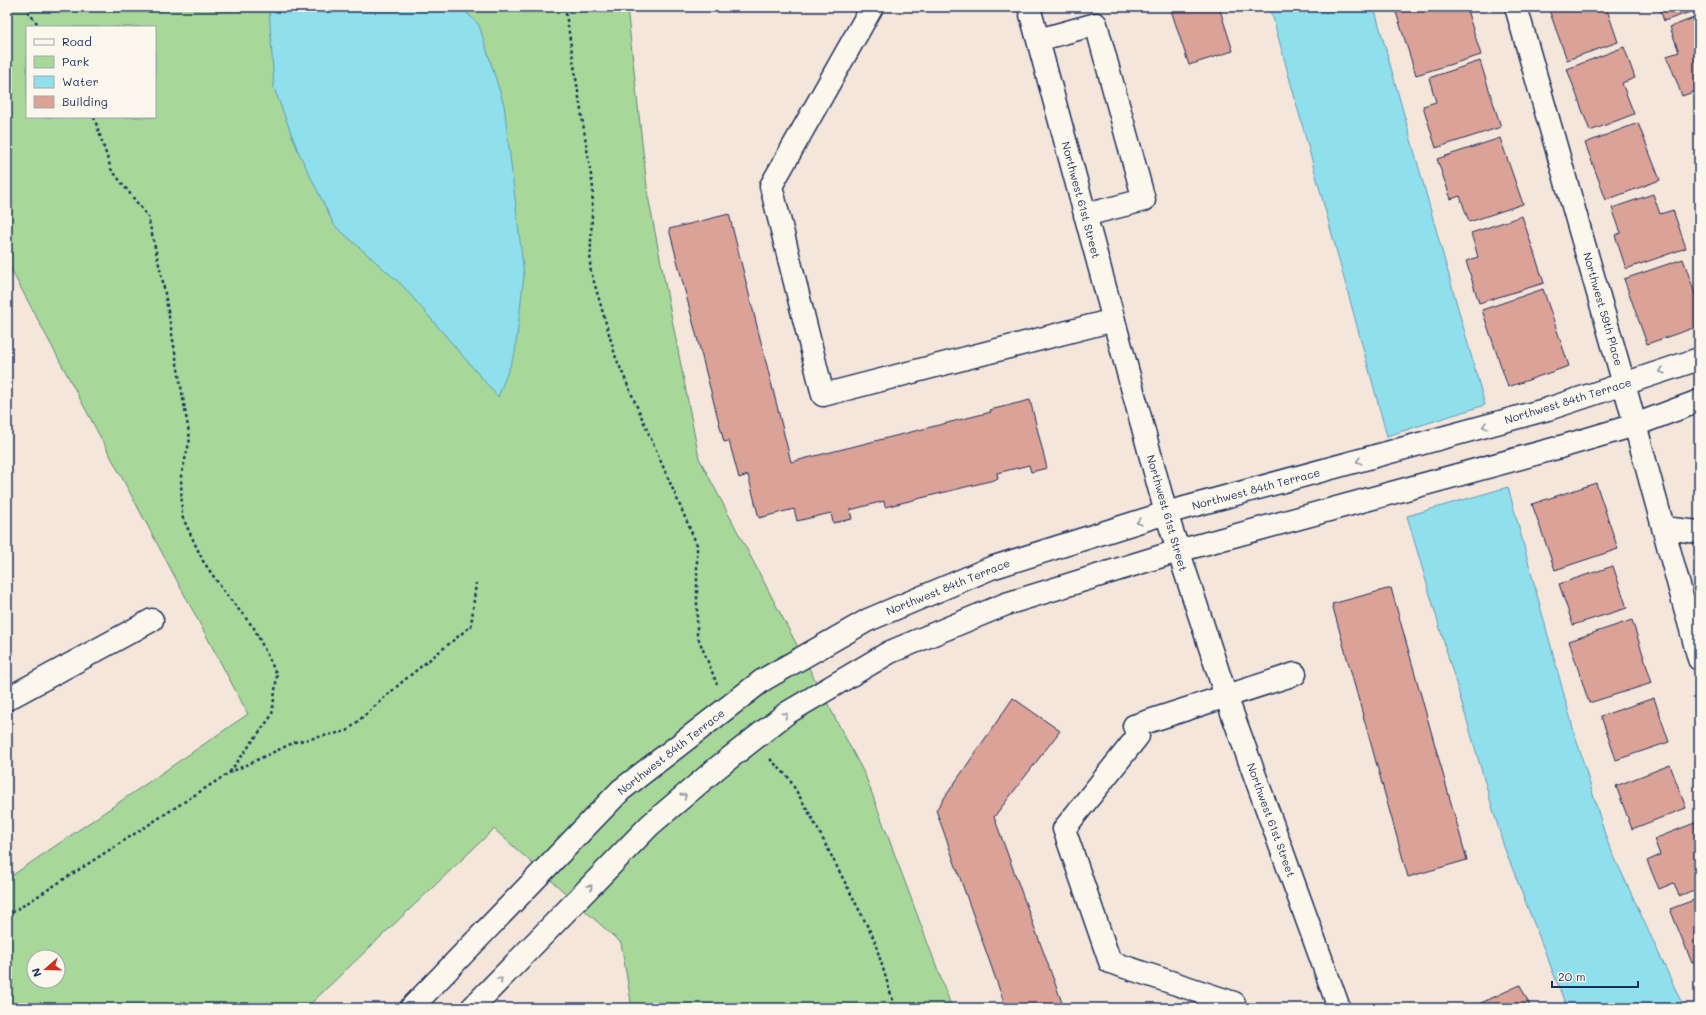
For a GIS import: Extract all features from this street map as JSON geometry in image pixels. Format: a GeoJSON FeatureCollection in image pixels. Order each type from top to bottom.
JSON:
{"type":"FeatureCollection","features":[{"type":"Feature","properties":{"kind":"street"},"geometry":{"type":"LineString","coordinates":[[872,7],[771,186],[823,395],[1114,320]]}},
{"type":"Feature","properties":{"kind":"street","name":"Northwest 61st Street"},"geometry":{"type":"LineString","coordinates":[[1029,7],[1166,513],[1226,696],[1339,1008]]}},
{"type":"Feature","properties":{"kind":"street","name":"Northwest 59th Place"},"geometry":{"type":"LineString","coordinates":[[1516,7],[1624,384],[1699,659]]}},
{"type":"Feature","properties":{"kind":"street"},"geometry":{"type":"LineString","coordinates":[[1038,40],[1096,24],[1140,185],[1144,200],[1085,215]]}},
{"type":"Feature","properties":{"kind":"street","name":"Northwest 84th Terrace"},"geometry":{"type":"LineString","coordinates":[[411,1008],[621,790],[764,680],[868,620],[991,568],[1166,513],[1548,409],[1699,359]]}},
{"type":"Feature","properties":{"kind":"street"},"geometry":{"type":"LineString","coordinates":[[472,1008],[650,825],[787,713],[890,652],[1006,604],[1178,551],[1549,450],[1635,425],[1699,401]]}},
{"type":"Feature","properties":{"kind":"street"},"geometry":{"type":"LineString","coordinates":[[1663,528],[1699,532]]}},
{"type":"Feature","properties":{"kind":"street"},"geometry":{"type":"LineString","coordinates":[[7,699],[152,620]]}},
{"type":"Feature","properties":{"kind":"street"},"geometry":{"type":"LineString","coordinates":[[1234,1003],[1110,962],[1064,829],[1136,731],[1226,696],[1295,674]]}},
{"type":"Feature","properties":{"kind":"path"},"geometry":{"type":"LineString","coordinates":[[24,7],[39,26]]}},
{"type":"Feature","properties":{"kind":"path"},"geometry":{"type":"LineString","coordinates":[[565,7],[593,188],[590,268],[616,358],[697,546],[698,635],[726,708]]}},
{"type":"Feature","properties":{"kind":"path"},"geometry":{"type":"LineString","coordinates":[[94,118],[111,169],[148,217],[163,282],[190,439],[181,476],[182,516],[203,561],[225,593],[254,628],[277,675],[272,715],[229,773]]}},
{"type":"Feature","properties":{"kind":"path"},"geometry":{"type":"LineString","coordinates":[[7,916],[229,773],[295,742],[347,730],[402,682],[471,626],[476,583]]}},
{"type":"Feature","properties":{"kind":"path"},"geometry":{"type":"LineString","coordinates":[[752,741],[788,777],[811,816],[874,939],[895,1008]]}},
{"type":"Feature","properties":{"kind":"green space"},"geometry":{"type":"Polygon","coordinates":[[[7,7],[627,7],[648,196],[699,458],[865,775],[952,1008],[632,1008],[621,943],[494,829],[306,1008],[7,1008],[7,879],[248,714],[7,262],[7,7]]]}},
{"type":"Feature","properties":{"kind":"water"},"geometry":{"type":"Polygon","coordinates":[[[269,7],[461,7],[479,25],[504,105],[524,275],[515,353],[498,397],[402,285],[334,225],[298,151],[274,88],[269,7]]]}},
{"type":"Feature","properties":{"kind":"water"},"geometry":{"type":"Polygon","coordinates":[[[1268,7],[1374,7],[1485,405],[1387,436],[1273,18],[1268,7]]]}},
{"type":"Feature","properties":{"kind":"water"},"geometry":{"type":"Polygon","coordinates":[[[1508,487],[1573,728],[1607,841],[1684,1008],[1567,1008],[1504,847],[1407,516],[1508,487]]]}},
{"type":"Feature","properties":{"kind":"building"},"geometry":{"type":"Polygon","coordinates":[[[1170,7],[1219,7],[1233,51],[1189,65],[1170,7]]]}},
{"type":"Feature","properties":{"kind":"building"},"geometry":{"type":"Polygon","coordinates":[[[1400,7],[1466,7],[1481,55],[1416,75],[1395,9],[1400,7]]]}},
{"type":"Feature","properties":{"kind":"building"},"geometry":{"type":"Polygon","coordinates":[[[1548,7],[1606,7],[1618,42],[1567,60],[1548,7]]]}},
{"type":"Feature","properties":{"kind":"building"},"geometry":{"type":"Polygon","coordinates":[[[1659,7],[1699,7],[1699,9],[1664,21],[1659,7]]]}},
{"type":"Feature","properties":{"kind":"building"},"geometry":{"type":"Polygon","coordinates":[[[1699,16],[1699,90],[1682,96],[1667,56],[1679,52],[1670,27],[1699,16]]]}},
{"type":"Feature","properties":{"kind":"building"},"geometry":{"type":"Polygon","coordinates":[[[1624,47],[1635,78],[1622,83],[1634,114],[1590,131],[1567,69],[1624,47]]]}},
{"type":"Feature","properties":{"kind":"building"},"geometry":{"type":"Polygon","coordinates":[[[1480,61],[1501,127],[1436,148],[1423,106],[1436,102],[1429,78],[1480,61]]]}},
{"type":"Feature","properties":{"kind":"building"},"geometry":{"type":"Polygon","coordinates":[[[1638,123],[1660,180],[1606,200],[1585,143],[1638,123]]]}},
{"type":"Feature","properties":{"kind":"building"},"geometry":{"type":"Polygon","coordinates":[[[1500,138],[1523,204],[1469,222],[1460,196],[1451,199],[1437,159],[1500,138]]]}},
{"type":"Feature","properties":{"kind":"building"},"geometry":{"type":"Polygon","coordinates":[[[1653,194],[1660,214],[1673,210],[1686,248],[1626,269],[1615,235],[1621,233],[1612,208],[1653,194]]]}},
{"type":"Feature","properties":{"kind":"building"},"geometry":{"type":"Polygon","coordinates":[[[729,214],[791,462],[991,412],[990,410],[1030,400],[1047,468],[1031,472],[1029,465],[997,473],[998,479],[885,507],[884,501],[850,510],[852,519],[833,523],[831,513],[797,521],[794,509],[759,518],[748,475],[739,478],[729,441],[724,442],[669,229],[729,214]]]}},
{"type":"Feature","properties":{"kind":"building"},"geometry":{"type":"Polygon","coordinates":[[[1522,216],[1544,283],[1479,303],[1466,261],[1478,257],[1471,233],[1522,216]]]}},
{"type":"Feature","properties":{"kind":"building"},"geometry":{"type":"Polygon","coordinates":[[[1683,259],[1699,305],[1699,326],[1647,344],[1624,279],[1683,259]]]}},
{"type":"Feature","properties":{"kind":"building"},"geometry":{"type":"Polygon","coordinates":[[[1543,289],[1569,366],[1508,387],[1482,310],[1543,289]]]}},
{"type":"Feature","properties":{"kind":"building"},"geometry":{"type":"Polygon","coordinates":[[[1596,483],[1618,549],[1555,570],[1532,504],[1596,483]]]}},
{"type":"Feature","properties":{"kind":"building"},"geometry":{"type":"Polygon","coordinates":[[[1613,566],[1627,608],[1573,625],[1559,584],[1613,566]]]}},
{"type":"Feature","properties":{"kind":"building"},"geometry":{"type":"Polygon","coordinates":[[[1391,588],[1467,860],[1408,877],[1332,604],[1391,588]]]}},
{"type":"Feature","properties":{"kind":"building"},"geometry":{"type":"Polygon","coordinates":[[[1632,620],[1652,683],[1589,703],[1569,641],[1632,620]]]}},
{"type":"Feature","properties":{"kind":"building"},"geometry":{"type":"Polygon","coordinates":[[[1013,698],[1060,731],[994,817],[1064,1008],[1006,1008],[936,810],[1013,698]]]}},
{"type":"Feature","properties":{"kind":"building"},"geometry":{"type":"Polygon","coordinates":[[[1654,698],[1669,742],[1616,760],[1601,716],[1654,698]]]}},
{"type":"Feature","properties":{"kind":"building"},"geometry":{"type":"Polygon","coordinates":[[[1670,765],[1686,808],[1632,829],[1616,786],[1670,765]]]}},
{"type":"Feature","properties":{"kind":"building"},"geometry":{"type":"Polygon","coordinates":[[[1697,822],[1699,826],[1699,888],[1679,896],[1674,883],[1659,889],[1647,861],[1660,855],[1654,839],[1697,822]]]}},
{"type":"Feature","properties":{"kind":"building"},"geometry":{"type":"Polygon","coordinates":[[[1699,898],[1699,960],[1692,963],[1670,909],[1699,898]]]}},
{"type":"Feature","properties":{"kind":"building"},"geometry":{"type":"Polygon","coordinates":[[[1520,985],[1531,1008],[1470,1008],[1520,985]]]}}]}
